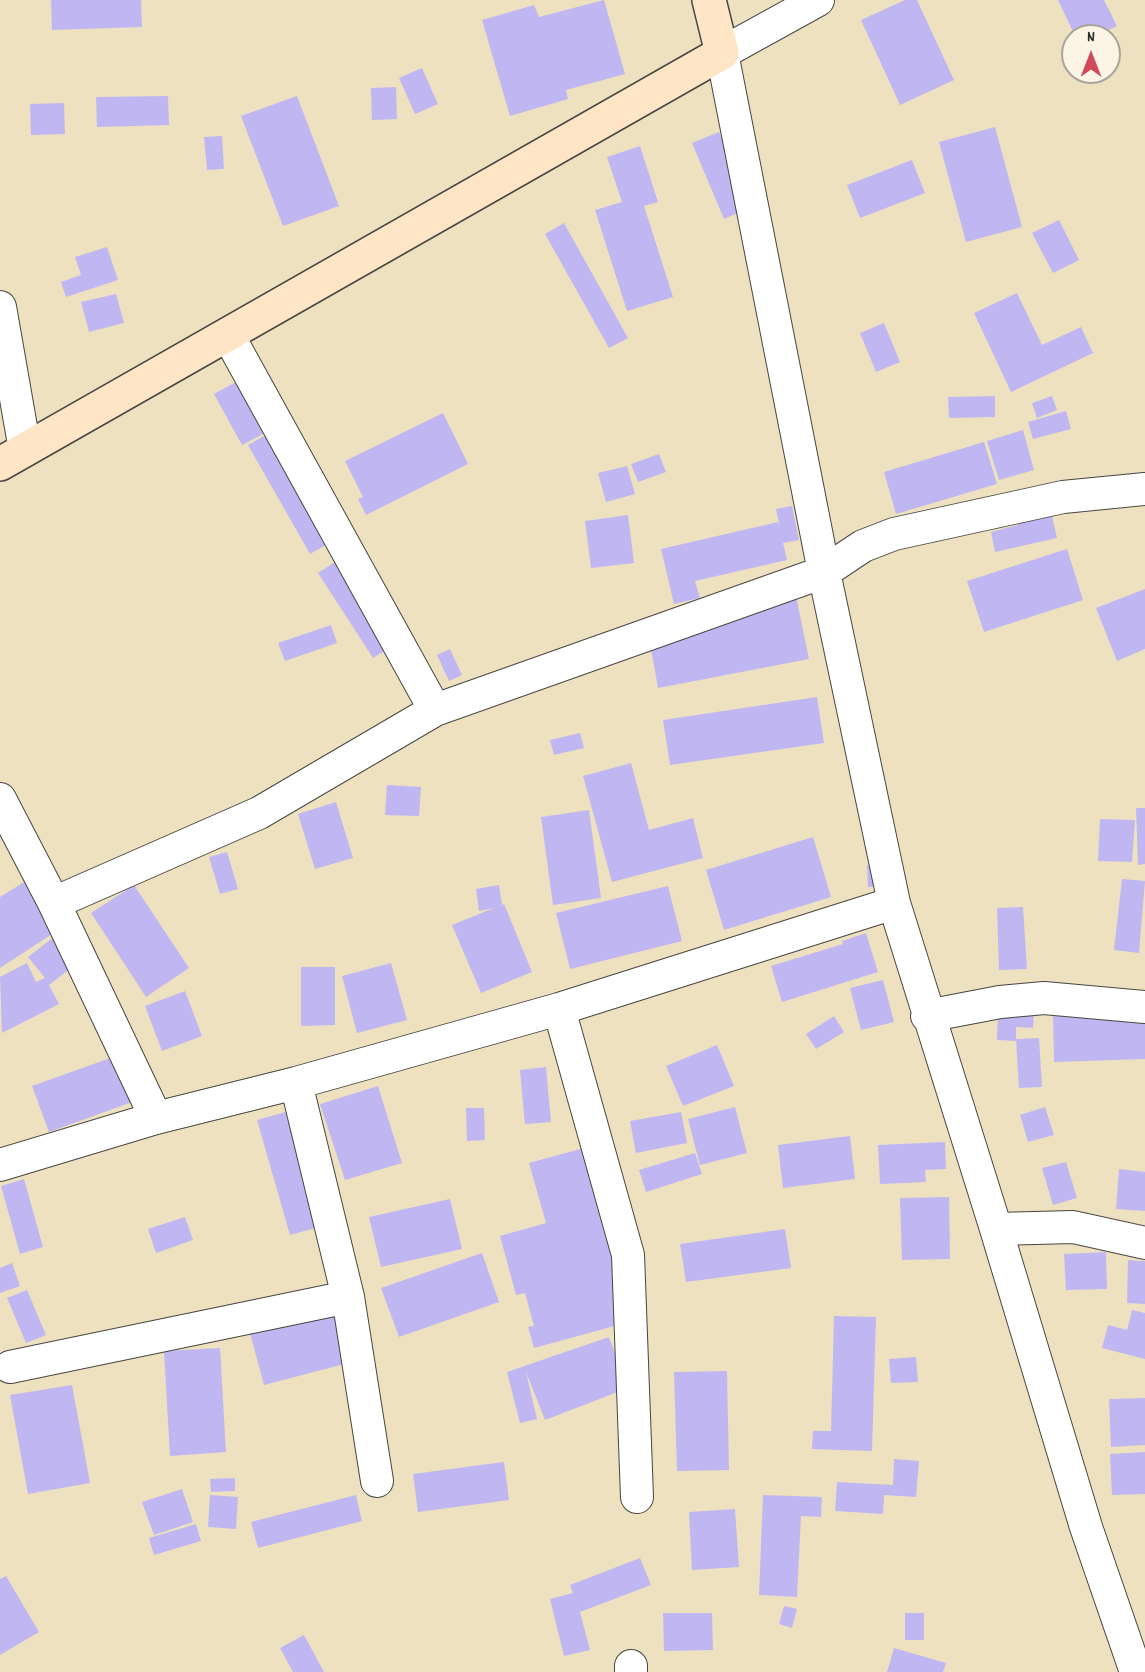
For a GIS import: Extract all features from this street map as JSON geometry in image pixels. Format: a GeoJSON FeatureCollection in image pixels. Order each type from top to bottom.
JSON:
{"type":"FeatureCollection","features":[{"type":"Feature","properties":{"kind":"main road"},"geometry":{"type":"LineString","coordinates":[[13,458],[723,53],[709,0]]}},
{"type":"Feature","properties":{"kind":"street"},"geometry":{"type":"LineString","coordinates":[[818,0],[723,53],[824,572],[894,903],[1086,1527],[1136,1672]]}},
{"type":"Feature","properties":{"kind":"street"},"geometry":{"type":"LineString","coordinates":[[0,307],[13,458]]}},
{"type":"Feature","properties":{"kind":"street"},"geometry":{"type":"LineString","coordinates":[[228,335],[435,710]]}},
{"type":"Feature","properties":{"kind":"street"},"geometry":{"type":"LineString","coordinates":[[54,903],[259,813],[435,710],[824,572],[863,546],[894,534],[1063,497],[1145,489]]}},
{"type":"Feature","properties":{"kind":"street"},"geometry":{"type":"LineString","coordinates":[[0,799],[54,903],[156,1118]]}},
{"type":"Feature","properties":{"kind":"street"},"geometry":{"type":"LineString","coordinates":[[0,1165],[156,1118],[296,1083],[559,1009],[894,903]]}},
{"type":"Feature","properties":{"kind":"street"},"geometry":{"type":"LineString","coordinates":[[927,1016],[1000,1002],[1044,998],[1145,1006]]}},
{"type":"Feature","properties":{"kind":"street"},"geometry":{"type":"LineString","coordinates":[[559,1009],[628,1255],[637,1497]]}},
{"type":"Feature","properties":{"kind":"street"},"geometry":{"type":"LineString","coordinates":[[296,1083],[348,1297],[377,1481]]}},
{"type":"Feature","properties":{"kind":"street"},"geometry":{"type":"LineString","coordinates":[[996,1229],[1073,1227],[1145,1243]]}},
{"type":"Feature","properties":{"kind":"street"},"geometry":{"type":"LineString","coordinates":[[10,1366],[348,1297]]}},
{"type":"Feature","properties":{"kind":"building"},"geometry":{"type":"Polygon","coordinates":[[[51,0],[141,0],[142,27],[52,30],[51,0]]]}},
{"type":"Feature","properties":{"kind":"building"},"geometry":{"type":"Polygon","coordinates":[[[604,0],[625,74],[566,90],[568,99],[510,116],[482,20],[534,5],[539,17],[604,0]]]}},
{"type":"Feature","properties":{"kind":"building"},"geometry":{"type":"Polygon","coordinates":[[[905,0],[917,0],[954,80],[900,105],[861,20],[905,0]]]}},
{"type":"Feature","properties":{"kind":"building"},"geometry":{"type":"Polygon","coordinates":[[[1058,0],[1104,0],[1116,24],[1069,24],[1058,0]]]}},
{"type":"Feature","properties":{"kind":"building"},"geometry":{"type":"Polygon","coordinates":[[[422,68],[438,104],[415,114],[399,78],[422,68]]]}},
{"type":"Feature","properties":{"kind":"building"},"geometry":{"type":"Polygon","coordinates":[[[396,87],[397,119],[372,120],[371,88],[396,87]]]}},
{"type":"Feature","properties":{"kind":"building"},"geometry":{"type":"Polygon","coordinates":[[[168,96],[169,125],[97,127],[96,97],[168,96]]]}},
{"type":"Feature","properties":{"kind":"building"},"geometry":{"type":"Polygon","coordinates":[[[297,96],[339,206],[283,226],[241,116],[297,96]]]}},
{"type":"Feature","properties":{"kind":"building"},"geometry":{"type":"Polygon","coordinates":[[[64,103],[65,134],[31,135],[30,104],[64,103]]]}},
{"type":"Feature","properties":{"kind":"building"},"geometry":{"type":"Polygon","coordinates":[[[995,127],[1022,227],[966,242],[939,142],[995,127]]]}},
{"type":"Feature","properties":{"kind":"building"},"geometry":{"type":"Polygon","coordinates":[[[719,132],[751,207],[724,219],[692,143],[719,132]]]}},
{"type":"Feature","properties":{"kind":"building"},"geometry":{"type":"Polygon","coordinates":[[[222,136],[224,169],[207,170],[204,137],[222,136]]]}},
{"type":"Feature","properties":{"kind":"building"},"geometry":{"type":"Polygon","coordinates":[[[640,146],[658,202],[644,206],[673,297],[627,311],[595,210],[622,202],[607,157],[640,146]]]}},
{"type":"Feature","properties":{"kind":"building"},"geometry":{"type":"Polygon","coordinates":[[[912,160],[925,193],[860,218],[847,185],[912,160]]]}},
{"type":"Feature","properties":{"kind":"building"},"geometry":{"type":"Polygon","coordinates":[[[1059,220],[1079,260],[1053,273],[1032,233],[1059,220]]]}},
{"type":"Feature","properties":{"kind":"building"},"geometry":{"type":"Polygon","coordinates":[[[564,223],[628,338],[609,348],[545,234],[564,223]]]}},
{"type":"Feature","properties":{"kind":"building"},"geometry":{"type":"Polygon","coordinates":[[[107,247],[118,280],[66,297],[61,282],[81,275],[75,257],[107,247]]]}},
{"type":"Feature","properties":{"kind":"building"},"geometry":{"type":"Polygon","coordinates":[[[1017,293],[1042,345],[1081,327],[1093,353],[1011,392],[974,313],[1017,293]]]}},
{"type":"Feature","properties":{"kind":"building"},"geometry":{"type":"Polygon","coordinates":[[[116,294],[124,323],[89,332],[81,302],[116,294]]]}},
{"type":"Feature","properties":{"kind":"building"},"geometry":{"type":"Polygon","coordinates":[[[884,323],[900,362],[876,372],[860,333],[884,323]]]}},
{"type":"Feature","properties":{"kind":"building"},"geometry":{"type":"Polygon","coordinates":[[[256,371],[284,423],[242,445],[214,394],[256,371]]]}},
{"type":"Feature","properties":{"kind":"building"},"geometry":{"type":"Polygon","coordinates":[[[995,396],[995,417],[949,418],[948,397],[995,396]]]}},
{"type":"Feature","properties":{"kind":"building"},"geometry":{"type":"Polygon","coordinates":[[[1052,396],[1057,410],[1037,418],[1032,403],[1052,396]]]}},
{"type":"Feature","properties":{"kind":"building"},"geometry":{"type":"Polygon","coordinates":[[[1066,411],[1071,429],[1033,439],[1028,422],[1066,411]]]}},
{"type":"Feature","properties":{"kind":"building"},"geometry":{"type":"Polygon","coordinates":[[[443,413],[468,464],[366,515],[358,499],[363,497],[345,461],[443,413]]]}},
{"type":"Feature","properties":{"kind":"building"},"geometry":{"type":"Polygon","coordinates":[[[289,422],[351,531],[310,554],[248,445],[289,422]]]}},
{"type":"Feature","properties":{"kind":"building"},"geometry":{"type":"Polygon","coordinates":[[[1023,430],[1034,470],[999,480],[987,441],[1023,430]]]}},
{"type":"Feature","properties":{"kind":"building"},"geometry":{"type":"Polygon","coordinates":[[[984,442],[997,484],[896,514],[884,472],[984,442]]]}},
{"type":"Feature","properties":{"kind":"building"},"geometry":{"type":"Polygon","coordinates":[[[659,454],[666,472],[638,482],[631,464],[659,454]]]}},
{"type":"Feature","properties":{"kind":"building"},"geometry":{"type":"Polygon","coordinates":[[[627,466],[635,494],[606,502],[598,473],[627,466]]]}},
{"type":"Feature","properties":{"kind":"building"},"geometry":{"type":"Polygon","coordinates":[[[1048,498],[1057,538],[995,552],[991,532],[1018,525],[1013,506],[1048,498]]]}},
{"type":"Feature","properties":{"kind":"building"},"geometry":{"type":"Polygon","coordinates":[[[792,506],[799,540],[783,543],[787,560],[695,581],[700,598],[674,604],[661,549],[778,522],[780,528],[776,509],[792,506]]]}},
{"type":"Feature","properties":{"kind":"building"},"geometry":{"type":"Polygon","coordinates":[[[628,515],[634,563],[591,568],[585,521],[628,515]]]}},
{"type":"Feature","properties":{"kind":"building"},"geometry":{"type":"Polygon","coordinates":[[[1067,549],[1083,600],[984,632],[967,581],[1067,549]]]}},
{"type":"Feature","properties":{"kind":"building"},"geometry":{"type":"Polygon","coordinates":[[[352,551],[407,637],[373,658],[318,573],[352,551]]]}},
{"type":"Feature","properties":{"kind":"building"},"geometry":{"type":"Polygon","coordinates":[[[1145,589],[1145,649],[1117,661],[1096,608],[1145,589]]]}},
{"type":"Feature","properties":{"kind":"building"},"geometry":{"type":"Polygon","coordinates":[[[796,596],[809,659],[658,688],[649,638],[796,596]]]}},
{"type":"Feature","properties":{"kind":"building"},"geometry":{"type":"Polygon","coordinates":[[[331,625],[337,643],[285,661],[278,643],[331,625]]]}},
{"type":"Feature","properties":{"kind":"building"},"geometry":{"type":"Polygon","coordinates":[[[450,649],[462,675],[449,681],[437,655],[450,649]]]}},
{"type":"Feature","properties":{"kind":"building"},"geometry":{"type":"Polygon","coordinates":[[[817,697],[824,743],[670,765],[663,720],[817,697]]]}},
{"type":"Feature","properties":{"kind":"building"},"geometry":{"type":"Polygon","coordinates":[[[580,733],[584,748],[554,755],[550,740],[580,733]]]}},
{"type":"Feature","properties":{"kind":"building"},"geometry":{"type":"Polygon","coordinates":[[[631,763],[649,830],[693,818],[703,858],[612,882],[583,776],[631,763]]]}},
{"type":"Feature","properties":{"kind":"building"},"geometry":{"type":"Polygon","coordinates":[[[387,785],[421,787],[419,816],[385,815],[387,785]]]}},
{"type":"Feature","properties":{"kind":"building"},"geometry":{"type":"Polygon","coordinates":[[[336,802],[353,858],[315,869],[298,814],[336,802]]]}},
{"type":"Feature","properties":{"kind":"building"},"geometry":{"type":"Polygon","coordinates":[[[1136,808],[1145,808],[1145,864],[1138,865],[1136,808]]]}},
{"type":"Feature","properties":{"kind":"building"},"geometry":{"type":"Polygon","coordinates":[[[589,810],[601,898],[553,905],[541,817],[589,810]]]}},
{"type":"Feature","properties":{"kind":"building"},"geometry":{"type":"Polygon","coordinates":[[[1100,819],[1135,820],[1132,862],[1098,861],[1100,819]]]}},
{"type":"Feature","properties":{"kind":"building"},"geometry":{"type":"Polygon","coordinates":[[[813,837],[831,897],[724,930],[706,870],[813,837]]]}},
{"type":"Feature","properties":{"kind":"building"},"geometry":{"type":"Polygon","coordinates":[[[227,852],[238,889],[220,894],[209,857],[227,852]]]}},
{"type":"Feature","properties":{"kind":"building"},"geometry":{"type":"Polygon","coordinates":[[[883,864],[884,886],[868,887],[867,865],[883,864]]]}},
{"type":"Feature","properties":{"kind":"building"},"geometry":{"type":"Polygon","coordinates":[[[37,874],[69,923],[0,968],[0,897],[37,874]]]}},
{"type":"Feature","properties":{"kind":"building"},"geometry":{"type":"Polygon","coordinates":[[[1122,879],[1145,881],[1139,953],[1114,950],[1122,879]]]}},
{"type":"Feature","properties":{"kind":"building"},"geometry":{"type":"Polygon","coordinates":[[[134,885],[189,968],[146,997],[91,913],[134,885]]]}},
{"type":"Feature","properties":{"kind":"building"},"geometry":{"type":"Polygon","coordinates":[[[499,885],[502,905],[504,904],[532,972],[481,993],[452,925],[494,908],[479,911],[476,889],[499,885]]]}},
{"type":"Feature","properties":{"kind":"building"},"geometry":{"type":"Polygon","coordinates":[[[668,886],[682,941],[570,969],[556,913],[668,886]]]}},
{"type":"Feature","properties":{"kind":"building"},"geometry":{"type":"Polygon","coordinates":[[[1023,907],[1027,969],[999,970],[997,908],[1023,907]]]}},
{"type":"Feature","properties":{"kind":"building"},"geometry":{"type":"Polygon","coordinates":[[[63,930],[84,958],[49,985],[59,1004],[2,1033],[0,977],[27,963],[36,982],[45,978],[28,957],[63,930]]]}},
{"type":"Feature","properties":{"kind":"building"},"geometry":{"type":"Polygon","coordinates":[[[866,933],[878,972],[782,1002],[771,966],[843,944],[842,941],[866,933]]]}},
{"type":"Feature","properties":{"kind":"building"},"geometry":{"type":"Polygon","coordinates":[[[391,963],[407,1020],[357,1033],[342,976],[391,963]]]}},
{"type":"Feature","properties":{"kind":"building"},"geometry":{"type":"Polygon","coordinates":[[[301,967],[335,967],[335,1025],[301,1026],[301,967]]]}},
{"type":"Feature","properties":{"kind":"building"},"geometry":{"type":"Polygon","coordinates":[[[883,980],[894,1022],[861,1030],[850,988],[883,980]]]}},
{"type":"Feature","properties":{"kind":"building"},"geometry":{"type":"Polygon","coordinates":[[[185,991],[202,1036],[162,1051],[145,1006],[185,991]]]}},
{"type":"Feature","properties":{"kind":"building"},"geometry":{"type":"Polygon","coordinates":[[[1145,1011],[1145,1059],[1054,1062],[1053,1013],[1145,1011]]]}},
{"type":"Feature","properties":{"kind":"building"},"geometry":{"type":"Polygon","coordinates":[[[998,1013],[1034,1014],[1033,1028],[1016,1027],[1016,1041],[997,1040],[998,1013]]]}},
{"type":"Feature","properties":{"kind":"building"},"geometry":{"type":"Polygon","coordinates":[[[834,1016],[844,1032],[816,1049],[806,1034],[834,1016]]]}},
{"type":"Feature","properties":{"kind":"building"},"geometry":{"type":"Polygon","coordinates":[[[1039,1038],[1042,1087],[1019,1088],[1016,1039],[1039,1038]]]}},
{"type":"Feature","properties":{"kind":"building"},"geometry":{"type":"Polygon","coordinates":[[[717,1045],[734,1086],[683,1106],[666,1066],[717,1045]]]}},
{"type":"Feature","properties":{"kind":"building"},"geometry":{"type":"Polygon","coordinates":[[[133,1050],[149,1096],[49,1132],[32,1086],[133,1050]]]}},
{"type":"Feature","properties":{"kind":"building"},"geometry":{"type":"Polygon","coordinates":[[[546,1067],[551,1122],[525,1124],[520,1070],[546,1067]]]}},
{"type":"Feature","properties":{"kind":"building"},"geometry":{"type":"Polygon","coordinates":[[[378,1086],[402,1163],[345,1180],[320,1104],[378,1086]]]}},
{"type":"Feature","properties":{"kind":"building"},"geometry":{"type":"Polygon","coordinates":[[[307,1106],[341,1221],[290,1235],[257,1120],[307,1106]]]}},
{"type":"Feature","properties":{"kind":"building"},"geometry":{"type":"Polygon","coordinates":[[[735,1107],[747,1153],[700,1165],[688,1119],[735,1107]]]}},
{"type":"Feature","properties":{"kind":"building"},"geometry":{"type":"Polygon","coordinates":[[[1045,1107],[1054,1135],[1028,1142],[1020,1115],[1045,1107]]]}},
{"type":"Feature","properties":{"kind":"building"},"geometry":{"type":"Polygon","coordinates":[[[466,1108],[484,1108],[485,1140],[467,1141],[466,1108]]]}},
{"type":"Feature","properties":{"kind":"building"},"geometry":{"type":"Polygon","coordinates":[[[681,1112],[687,1143],[636,1153],[630,1121],[681,1112]]]}},
{"type":"Feature","properties":{"kind":"building"},"geometry":{"type":"Polygon","coordinates":[[[850,1136],[855,1179],[783,1188],[778,1145],[850,1136]]]}},
{"type":"Feature","properties":{"kind":"building"},"geometry":{"type":"Polygon","coordinates":[[[945,1142],[946,1169],[925,1170],[926,1182],[880,1184],[878,1145],[945,1142]]]}},
{"type":"Feature","properties":{"kind":"building"},"geometry":{"type":"Polygon","coordinates":[[[584,1148],[633,1321],[534,1348],[528,1327],[534,1326],[525,1293],[516,1295],[500,1236],[546,1223],[529,1163],[584,1148]]]}},
{"type":"Feature","properties":{"kind":"building"},"geometry":{"type":"Polygon","coordinates":[[[695,1153],[702,1174],[646,1192],[639,1170],[695,1153]]]}},
{"type":"Feature","properties":{"kind":"building"},"geometry":{"type":"Polygon","coordinates":[[[1066,1162],[1077,1198],[1053,1205],[1042,1168],[1066,1162]]]}},
{"type":"Feature","properties":{"kind":"building"},"geometry":{"type":"Polygon","coordinates":[[[1119,1169],[1145,1172],[1145,1211],[1116,1209],[1119,1169]]]}},
{"type":"Feature","properties":{"kind":"building"},"geometry":{"type":"Polygon","coordinates":[[[24,1179],[43,1247],[20,1254],[1,1186],[24,1179]]]}},
{"type":"Feature","properties":{"kind":"building"},"geometry":{"type":"Polygon","coordinates":[[[949,1197],[950,1259],[902,1260],[900,1198],[949,1197]]]}},
{"type":"Feature","properties":{"kind":"building"},"geometry":{"type":"Polygon","coordinates":[[[450,1199],[462,1249],[381,1267],[369,1217],[450,1199]]]}},
{"type":"Feature","properties":{"kind":"building"},"geometry":{"type":"Polygon","coordinates":[[[185,1217],[193,1240],[156,1253],[148,1229],[185,1217]]]}},
{"type":"Feature","properties":{"kind":"building"},"geometry":{"type":"Polygon","coordinates":[[[785,1229],[791,1268],[686,1282],[680,1244],[785,1229]]]}},
{"type":"Feature","properties":{"kind":"building"},"geometry":{"type":"Polygon","coordinates":[[[1106,1252],[1107,1289],[1066,1290],[1064,1254],[1106,1252]]]}},
{"type":"Feature","properties":{"kind":"building"},"geometry":{"type":"Polygon","coordinates":[[[482,1253],[499,1302],[399,1337],[381,1288],[482,1253]]]}},
{"type":"Feature","properties":{"kind":"building"},"geometry":{"type":"Polygon","coordinates":[[[1128,1260],[1145,1261],[1145,1304],[1127,1303],[1128,1260]]]}},
{"type":"Feature","properties":{"kind":"building"},"geometry":{"type":"Polygon","coordinates":[[[12,1263],[20,1286],[0,1293],[0,1268],[12,1263]]]}},
{"type":"Feature","properties":{"kind":"building"},"geometry":{"type":"Polygon","coordinates":[[[27,1290],[46,1335],[26,1343],[7,1298],[27,1290]]]}},
{"type":"Feature","properties":{"kind":"building"},"geometry":{"type":"Polygon","coordinates":[[[338,1310],[352,1362],[264,1385],[250,1333],[338,1310]]]}},
{"type":"Feature","properties":{"kind":"building"},"geometry":{"type":"Polygon","coordinates":[[[1132,1310],[1145,1313],[1145,1359],[1102,1348],[1108,1325],[1127,1330],[1132,1310]]]}},
{"type":"Feature","properties":{"kind":"building"},"geometry":{"type":"Polygon","coordinates":[[[834,1316],[876,1317],[872,1451],[812,1449],[813,1431],[831,1431],[834,1316]]]}},
{"type":"Feature","properties":{"kind":"building"},"geometry":{"type":"Polygon","coordinates":[[[609,1337],[628,1388],[545,1420],[526,1372],[537,1419],[520,1423],[507,1372],[609,1337]]]}},
{"type":"Feature","properties":{"kind":"building"},"geometry":{"type":"Polygon","coordinates":[[[220,1348],[226,1452],[170,1456],[164,1351],[220,1348]]]}},
{"type":"Feature","properties":{"kind":"building"},"geometry":{"type":"Polygon","coordinates":[[[916,1357],[918,1382],[891,1383],[889,1359],[916,1357]]]}},
{"type":"Feature","properties":{"kind":"building"},"geometry":{"type":"Polygon","coordinates":[[[727,1371],[729,1470],[677,1471],[674,1372],[727,1371]]]}},
{"type":"Feature","properties":{"kind":"building"},"geometry":{"type":"Polygon","coordinates":[[[72,1385],[90,1483],[28,1494],[10,1395],[72,1385]]]}},
{"type":"Feature","properties":{"kind":"building"},"geometry":{"type":"Polygon","coordinates":[[[1145,1398],[1145,1445],[1111,1447],[1109,1399],[1145,1398]]]}},
{"type":"Feature","properties":{"kind":"building"},"geometry":{"type":"Polygon","coordinates":[[[1145,1452],[1145,1494],[1112,1495],[1110,1454],[1145,1452]]]}},
{"type":"Feature","properties":{"kind":"building"},"geometry":{"type":"Polygon","coordinates":[[[894,1459],[919,1461],[916,1497],[884,1495],[883,1514],[835,1511],[837,1482],[893,1485],[894,1459]]]}},
{"type":"Feature","properties":{"kind":"building"},"geometry":{"type":"Polygon","coordinates":[[[504,1462],[509,1500],[418,1512],[413,1474],[504,1462]]]}},
{"type":"Feature","properties":{"kind":"building"},"geometry":{"type":"Polygon","coordinates":[[[235,1478],[235,1491],[211,1492],[210,1479],[235,1478]]]}},
{"type":"Feature","properties":{"kind":"building"},"geometry":{"type":"Polygon","coordinates":[[[182,1489],[193,1522],[154,1535],[142,1502],[182,1489]]]}},
{"type":"Feature","properties":{"kind":"building"},"geometry":{"type":"Polygon","coordinates":[[[210,1495],[238,1497],[236,1529],[208,1527],[210,1495]]]}},
{"type":"Feature","properties":{"kind":"building"},"geometry":{"type":"Polygon","coordinates":[[[356,1495],[362,1521],[258,1548],[251,1522],[356,1495]]]}},
{"type":"Feature","properties":{"kind":"building"},"geometry":{"type":"Polygon","coordinates":[[[763,1495],[822,1497],[821,1517],[801,1516],[797,1597],[759,1595],[763,1495]]]}},
{"type":"Feature","properties":{"kind":"building"},"geometry":{"type":"Polygon","coordinates":[[[735,1509],[739,1567],[692,1570],[689,1512],[735,1509]]]}},
{"type":"Feature","properties":{"kind":"building"},"geometry":{"type":"Polygon","coordinates":[[[196,1524],[201,1541],[154,1555],[149,1538],[196,1524]]]}},
{"type":"Feature","properties":{"kind":"building"},"geometry":{"type":"Polygon","coordinates":[[[640,1558],[651,1585],[580,1612],[590,1650],[564,1656],[550,1599],[573,1593],[570,1585],[640,1558]]]}},
{"type":"Feature","properties":{"kind":"building"},"geometry":{"type":"Polygon","coordinates":[[[6,1576],[39,1632],[0,1655],[0,1579],[6,1576]]]}},
{"type":"Feature","properties":{"kind":"building"},"geometry":{"type":"Polygon","coordinates":[[[784,1606],[797,1609],[792,1628],[779,1624],[784,1606]]]}},
{"type":"Feature","properties":{"kind":"building"},"geometry":{"type":"Polygon","coordinates":[[[663,1613],[712,1613],[713,1650],[664,1651],[663,1613]]]}},
{"type":"Feature","properties":{"kind":"building"},"geometry":{"type":"Polygon","coordinates":[[[905,1613],[924,1613],[924,1640],[905,1640],[905,1613]]]}},
{"type":"Feature","properties":{"kind":"building"},"geometry":{"type":"Polygon","coordinates":[[[304,1635],[324,1672],[293,1672],[280,1648],[304,1635]]]}},
{"type":"Feature","properties":{"kind":"building"},"geometry":{"type":"Polygon","coordinates":[[[894,1648],[946,1663],[943,1672],[887,1672],[894,1648]]]}}]}
